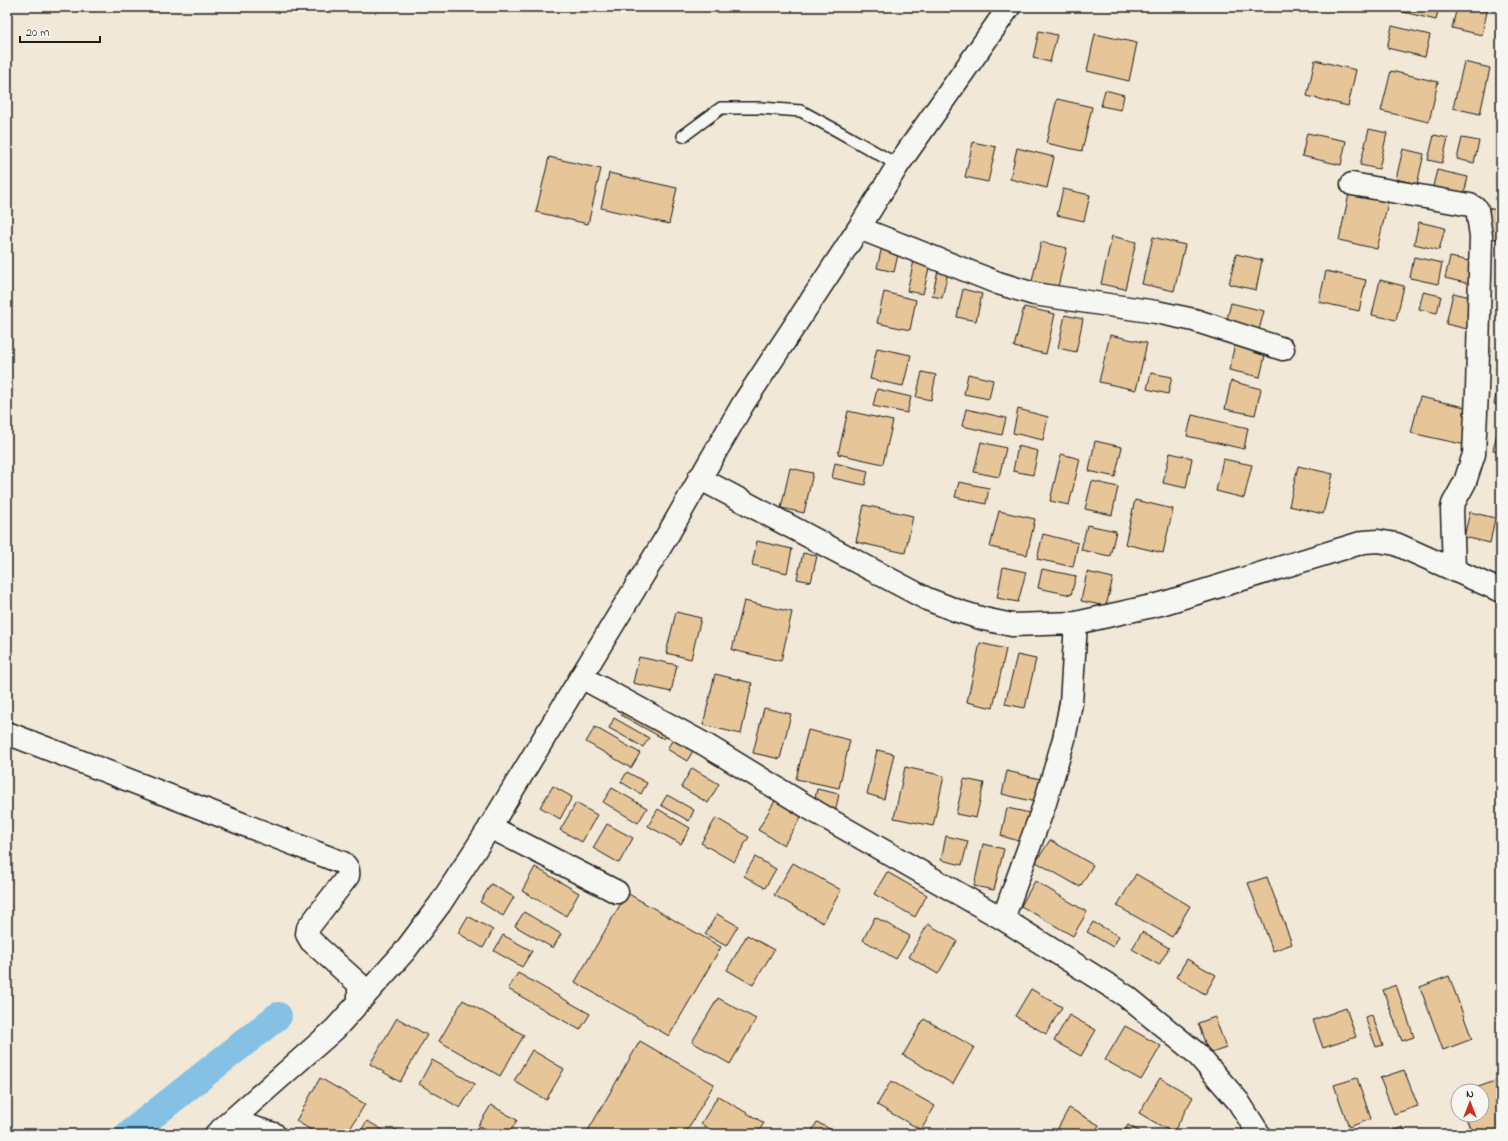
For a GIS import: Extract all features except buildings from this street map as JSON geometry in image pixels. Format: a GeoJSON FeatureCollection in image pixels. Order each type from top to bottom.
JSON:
{"type":"FeatureCollection","features":[{"type":"Feature","properties":{"kind":"street"},"geometry":{"type":"LineString","coordinates":[[224,1128],[335,1029],[359,993],[404,952],[440,904],[490,827],[667,536],[699,478],[743,404],[860,228],[893,162],[1009,7]]}},
{"type":"Feature","properties":{"kind":"street"},"geometry":{"type":"LineString","coordinates":[[1352,184],[1470,205],[1475,207],[1478,212],[1481,236],[1474,454],[1465,482],[1453,504],[1452,509],[1454,570]]}},
{"type":"Feature","properties":{"kind":"street"},"geometry":{"type":"LineString","coordinates":[[860,228],[998,283],[1034,294],[1156,312],[1194,320],[1283,349]]}},
{"type":"Feature","properties":{"kind":"street"},"geometry":{"type":"LineString","coordinates":[[699,478],[927,599],[984,619],[1012,625],[1076,623],[1161,604],[1364,542],[1378,541],[1396,544],[1501,591]]}},
{"type":"Feature","properties":{"kind":"street"},"geometry":{"type":"LineString","coordinates":[[1003,919],[1045,803],[1064,739],[1071,703],[1076,623]]}},
{"type":"Feature","properties":{"kind":"street"},"geometry":{"type":"LineString","coordinates":[[581,677],[706,745],[816,812],[1003,919],[1126,996],[1196,1053],[1238,1101],[1259,1134]]}},
{"type":"Feature","properties":{"kind":"street"},"geometry":{"type":"LineString","coordinates":[[7,733],[343,863],[348,871],[348,876],[308,928],[307,934],[311,941],[359,993]]}},
{"type":"Feature","properties":{"kind":"street"},"geometry":{"type":"LineString","coordinates":[[490,827],[617,892]]}},
{"type":"Feature","properties":{"kind":"street"},"geometry":{"type":"LineString","coordinates":[[224,1128],[274,1134]]}},
{"type":"Feature","properties":{"kind":"lane"},"geometry":{"type":"LineString","coordinates":[[683,136],[721,108],[761,108],[801,111],[893,162]]}},
{"type":"Feature","properties":{"kind":"waterway"},"geometry":{"type":"LineString","coordinates":[[129,1134],[278,1016]]}}]}
